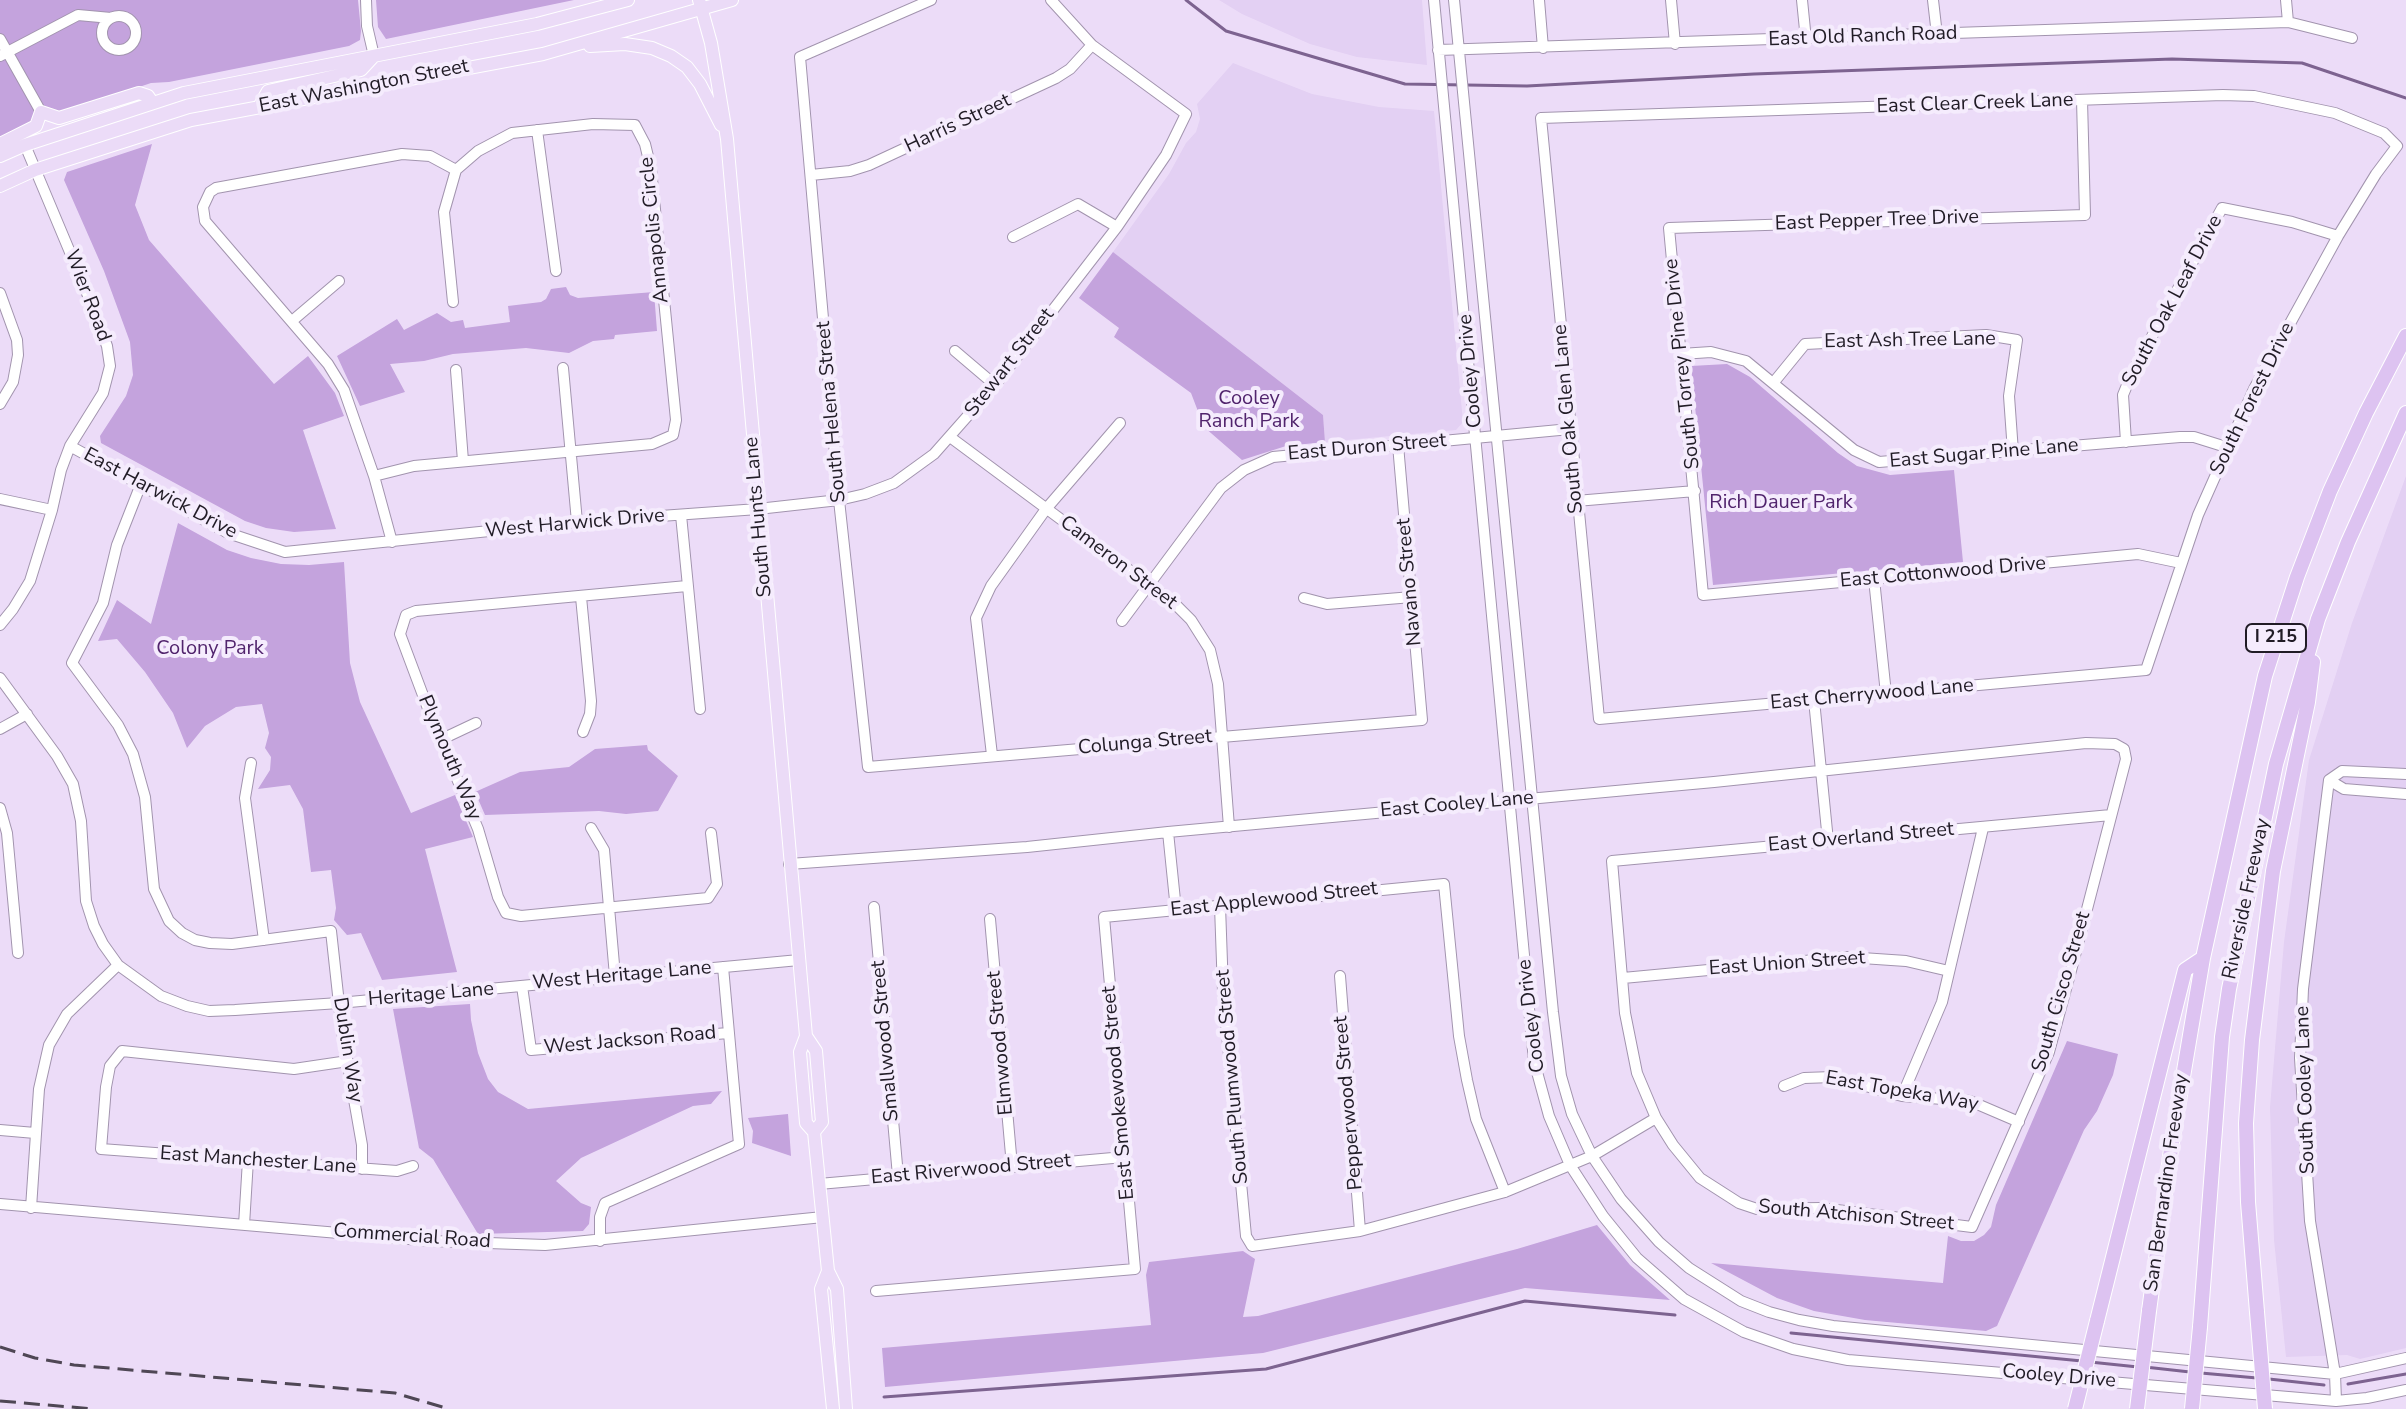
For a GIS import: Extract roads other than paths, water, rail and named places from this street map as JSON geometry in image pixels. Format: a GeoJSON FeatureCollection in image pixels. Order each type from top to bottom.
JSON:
{"type":"FeatureCollection","features":[{"type":"Feature","properties":{"kind":"highway","name":"Riverside Freeway"},"geometry":{"type":"LineString","coordinates":[[2203,958],[2272,650],[2330,491],[2406,336]]}},
{"type":"Feature","properties":{"kind":"highway","name":"Riverside Freeway"},"geometry":{"type":"LineString","coordinates":[[2192,1409],[2222,1037],[2229,989],[2276,764],[2318,619],[2348,542],[2406,413]]}},
{"type":"Feature","properties":{"kind":"highway"},"geometry":{"type":"LineString","coordinates":[[2265,1409],[2248,1202],[2247,1139],[2252,1040],[2273,871],[2308,702],[2318,619]]}},
{"type":"Feature","properties":{"kind":"highway","name":"San Bernardino Freeway"},"geometry":{"type":"LineString","coordinates":[[2137,1409],[2172,1142],[2203,958]]}},
{"type":"Feature","properties":{"kind":"highway"},"geometry":{"type":"LineString","coordinates":[[2075,1409],[2185,970],[2203,958]]}},
{"type":"Feature","properties":{"kind":"main road","name":"East Washington Street"},"geometry":{"type":"LineString","coordinates":[[0,156],[184,93],[537,24],[628,0]]}},
{"type":"Feature","properties":{"kind":"main road","name":"East Washington Street"},"geometry":{"type":"LineString","coordinates":[[0,186],[35,170],[178,124],[571,47],[701,5],[732,0]]}},
{"type":"Feature","properties":{"kind":"main road","name":"South Hunts Lane"},"geometry":{"type":"LineString","coordinates":[[701,5],[711,43],[727,139],[806,1036],[800,1052],[806,1123],[814,1132],[828,1271],[837,1289],[846,1409]]}},
{"type":"Feature","properties":{"kind":"main road"},"geometry":{"type":"LineString","coordinates":[[571,47],[625,44],[652,48],[671,56],[687,67],[700,84],[727,139]]}},
{"type":"Feature","properties":{"kind":"main road"},"geometry":{"type":"LineString","coordinates":[[259,107],[268,91],[361,70],[374,56]]}},
{"type":"Feature","properties":{"kind":"main road"},"geometry":{"type":"LineString","coordinates":[[0,144],[36,126],[41,112],[59,118],[139,93],[148,96],[152,102]]}},
{"type":"Feature","properties":{"kind":"main road","name":"South Hunts Lane"},"geometry":{"type":"LineString","coordinates":[[828,1271],[821,1289],[833,1409]]}},
{"type":"Feature","properties":{"kind":"street"},"geometry":{"type":"LineString","coordinates":[[366,0],[367,26],[374,56]]}},
{"type":"Feature","properties":{"kind":"street","name":"South Helena Street"},"geometry":{"type":"LineString","coordinates":[[868,767],[839,500],[800,57],[931,0]]}},
{"type":"Feature","properties":{"kind":"street"},"geometry":{"type":"LineString","coordinates":[[1051,0],[1092,45]]}},
{"type":"Feature","properties":{"kind":"street","name":"Cooley Drive"},"geometry":{"type":"LineString","coordinates":[[1434,0],[1534,1061],[1549,1116],[1570,1165],[1603,1216],[1637,1258],[1684,1299],[1744,1332],[1793,1349],[1848,1360],[2336,1401],[2406,1390]]}},
{"type":"Feature","properties":{"kind":"street","name":"Cooley Drive"},"geometry":{"type":"LineString","coordinates":[[1454,0],[1561,1076],[1572,1114],[1592,1156],[1621,1199],[1659,1242],[1689,1268],[1723,1290],[1769,1312],[1833,1326],[2335,1374],[2406,1358]]}},
{"type":"Feature","properties":{"kind":"street"},"geometry":{"type":"LineString","coordinates":[[1539,0],[1543,48]]}},
{"type":"Feature","properties":{"kind":"street"},"geometry":{"type":"LineString","coordinates":[[1671,0],[1675,44]]}},
{"type":"Feature","properties":{"kind":"street"},"geometry":{"type":"LineString","coordinates":[[1802,0],[1806,40]]}},
{"type":"Feature","properties":{"kind":"street"},"geometry":{"type":"LineString","coordinates":[[1933,0],[1937,35]]}},
{"type":"Feature","properties":{"kind":"street"},"geometry":{"type":"LineString","coordinates":[[2286,0],[2288,22]]}},
{"type":"Feature","properties":{"kind":"street"},"geometry":{"type":"LineString","coordinates":[[4,54],[78,15],[111,18]]}},
{"type":"Feature","properties":{"kind":"street","name":"East Old Ranch Road"},"geometry":{"type":"LineString","coordinates":[[1438,50],[2288,22],[2352,38]]}},
{"type":"Feature","properties":{"kind":"street"},"geometry":{"type":"LineString","coordinates":[[0,39],[4,54],[41,112]]}},
{"type":"Feature","properties":{"kind":"street","name":"Stewart Street"},"geometry":{"type":"LineString","coordinates":[[758,509],[865,494],[894,483],[934,454],[995,385],[1117,227],[1166,155],[1186,114],[1092,45]]}},
{"type":"Feature","properties":{"kind":"street","name":"Harris Street"},"geometry":{"type":"LineString","coordinates":[[811,175],[850,171],[884,158],[1056,78],[1070,69],[1092,45]]}},
{"type":"Feature","properties":{"kind":"street","name":"East Clear Creek Lane"},"geometry":{"type":"LineString","coordinates":[[1541,118],[2254,96],[2316,107],[2362,122],[2384,133],[2397,146]]}},
{"type":"Feature","properties":{"kind":"street","name":"East Pepper Tree Drive"},"geometry":{"type":"LineString","coordinates":[[1669,228],[2085,215],[2082,100]]}},
{"type":"Feature","properties":{"kind":"street","name":"South Oak Glen Lane"},"geometry":{"type":"LineString","coordinates":[[1541,118],[1599,719]]}},
{"type":"Feature","properties":{"kind":"street","name":"Annapolis Circle"},"geometry":{"type":"LineString","coordinates":[[374,476],[398,468],[652,444],[668,440],[676,429],[651,169],[645,144],[635,125],[614,122],[512,133],[478,151],[456,170]]}},
{"type":"Feature","properties":{"kind":"street"},"geometry":{"type":"LineString","coordinates":[[537,130],[556,271]]}},
{"type":"Feature","properties":{"kind":"street"},"geometry":{"type":"LineString","coordinates":[[1449,142],[1467,141]]}},
{"type":"Feature","properties":{"kind":"street","name":"Wier Road"},"geometry":{"type":"LineString","coordinates":[[0,625],[30,581],[61,470],[70,446],[103,393],[110,366],[107,346],[85,288],[25,145]]}},
{"type":"Feature","properties":{"kind":"street","name":"South Forest Drive"},"geometry":{"type":"LineString","coordinates":[[2146,670],[2181,563],[2226,447],[2254,389],[2338,236],[2397,146]]}},
{"type":"Feature","properties":{"kind":"street"},"geometry":{"type":"LineString","coordinates":[[392,542],[374,476],[344,390],[328,364],[205,221],[203,207],[210,192],[216,188],[402,154],[430,156],[456,170],[444,212],[453,302]]}},
{"type":"Feature","properties":{"kind":"street"},"geometry":{"type":"LineString","coordinates":[[1013,237],[1078,204],[1117,227]]}},
{"type":"Feature","properties":{"kind":"street","name":"South Oak Leaf Drive"},"geometry":{"type":"LineString","coordinates":[[2126,442],[2123,395],[2132,373],[2222,208],[2292,222],[2338,236]]}},
{"type":"Feature","properties":{"kind":"street","name":"South Torrey Pine Drive"},"geometry":{"type":"LineString","coordinates":[[1669,228],[1703,595]]}},
{"type":"Feature","properties":{"kind":"street"},"geometry":{"type":"LineString","coordinates":[[292,321],[339,281]]}},
{"type":"Feature","properties":{"kind":"street"},"geometry":{"type":"LineString","coordinates":[[0,293],[17,340],[18,355],[13,382],[0,404]]}},
{"type":"Feature","properties":{"kind":"street","name":"East Ash Tree Lane"},"geometry":{"type":"LineString","coordinates":[[1774,382],[1805,344],[1986,335],[2017,340],[2009,396],[2013,452]]}},
{"type":"Feature","properties":{"kind":"street"},"geometry":{"type":"LineString","coordinates":[[955,351],[995,385]]}},
{"type":"Feature","properties":{"kind":"street","name":"East Sugar Pine Lane"},"geometry":{"type":"LineString","coordinates":[[1681,354],[1711,352],[1746,361],[1854,450],[1879,462],[2194,437],[2226,447]]}},
{"type":"Feature","properties":{"kind":"street"},"geometry":{"type":"LineString","coordinates":[[563,368],[577,522]]}},
{"type":"Feature","properties":{"kind":"street"},"geometry":{"type":"LineString","coordinates":[[456,370],[463,461]]}},
{"type":"Feature","properties":{"kind":"street"},"geometry":{"type":"LineString","coordinates":[[992,755],[976,618],[991,586],[1046,509],[1120,423]]}},
{"type":"Feature","properties":{"kind":"street","name":"East Duron Street"},"geometry":{"type":"LineString","coordinates":[[1122,621],[1221,488],[1244,470],[1273,457],[1570,429]]}},
{"type":"Feature","properties":{"kind":"street","name":"Cameron Street"},"geometry":{"type":"LineString","coordinates":[[950,437],[1149,584],[1191,620],[1210,650],[1218,684],[1229,827]]}},
{"type":"Feature","properties":{"kind":"street","name":"Navano Street"},"geometry":{"type":"LineString","coordinates":[[1398,445],[1422,720]]}},
{"type":"Feature","properties":{"kind":"street","name":"East Harwick Drive"},"geometry":{"type":"LineString","coordinates":[[70,446],[228,533],[285,552],[392,542]]}},
{"type":"Feature","properties":{"kind":"street"},"geometry":{"type":"LineString","coordinates":[[141,484],[117,545],[103,603],[72,663],[118,725],[133,754],[145,797],[154,889],[169,921],[195,940],[232,944],[264,940],[245,798],[251,763]]}},
{"type":"Feature","properties":{"kind":"street"},"geometry":{"type":"LineString","coordinates":[[1576,501],[1695,491]]}},
{"type":"Feature","properties":{"kind":"street"},"geometry":{"type":"LineString","coordinates":[[0,499],[52,510]]}},
{"type":"Feature","properties":{"kind":"street","name":"West Harwick Drive"},"geometry":{"type":"LineString","coordinates":[[392,542],[577,522],[758,509]]}},
{"type":"Feature","properties":{"kind":"street"},"geometry":{"type":"LineString","coordinates":[[681,515],[700,709]]}},
{"type":"Feature","properties":{"kind":"street","name":"East Cottonwood Drive"},"geometry":{"type":"LineString","coordinates":[[1703,595],[2138,554],[2181,563]]}},
{"type":"Feature","properties":{"kind":"street"},"geometry":{"type":"LineString","coordinates":[[1874,579],[1886,694]]}},
{"type":"Feature","properties":{"kind":"street","name":"Plymouth Way"},"geometry":{"type":"LineString","coordinates":[[687,586],[416,611],[406,615],[400,634],[478,829],[498,897],[506,913],[521,916],[708,898],[717,884],[711,833]]}},
{"type":"Feature","properties":{"kind":"street"},"geometry":{"type":"LineString","coordinates":[[581,597],[591,701],[583,732]]}},
{"type":"Feature","properties":{"kind":"street"},"geometry":{"type":"LineString","coordinates":[[1304,598],[1327,604],[1412,597]]}},
{"type":"Feature","properties":{"kind":"street","name":"East Cherrywood Lane"},"geometry":{"type":"LineString","coordinates":[[1599,719],[2146,670]]}},
{"type":"Feature","properties":{"kind":"street"},"geometry":{"type":"LineString","coordinates":[[0,678],[73,784],[79,801],[84,884],[90,915],[103,944],[118,965],[67,1014],[49,1045],[41,1071],[31,1208]]}},
{"type":"Feature","properties":{"kind":"street"},"geometry":{"type":"LineString","coordinates":[[1814,700],[1828,841]]}},
{"type":"Feature","properties":{"kind":"street"},"geometry":{"type":"LineString","coordinates":[[0,729],[27,714]]}},
{"type":"Feature","properties":{"kind":"street","name":"Colunga Street"},"geometry":{"type":"LineString","coordinates":[[868,767],[1422,720]]}},
{"type":"Feature","properties":{"kind":"street"},"geometry":{"type":"LineString","coordinates":[[440,740],[476,723]]}},
{"type":"Feature","properties":{"kind":"street","name":"East Cooley Lane"},"geometry":{"type":"LineString","coordinates":[[789,864],[1027,847],[2086,743],[2104,742],[2124,749]]}},
{"type":"Feature","properties":{"kind":"street","name":"South Cisco Street"},"geometry":{"type":"LineString","coordinates":[[1972,1227],[2049,1052],[2126,759],[2124,749]]}},
{"type":"Feature","properties":{"kind":"street"},"geometry":{"type":"LineString","coordinates":[[2406,774],[2342,771],[2329,780],[2344,789],[2406,794]]}},
{"type":"Feature","properties":{"kind":"street","name":"South Cooley Lane"},"geometry":{"type":"LineString","coordinates":[[2329,780],[2303,989],[2300,1058],[2310,1221],[2335,1374],[2336,1401]]}},
{"type":"Feature","properties":{"kind":"street"},"geometry":{"type":"LineString","coordinates":[[0,808],[7,833],[5,878],[18,953]]}},
{"type":"Feature","properties":{"kind":"street","name":"East Overland Street"},"geometry":{"type":"LineString","coordinates":[[1612,861],[2111,815]]}},
{"type":"Feature","properties":{"kind":"street"},"geometry":{"type":"LineString","coordinates":[[591,828],[604,850],[615,976]]}},
{"type":"Feature","properties":{"kind":"street"},"geometry":{"type":"LineString","coordinates":[[1902,1096],[1942,1002],[1983,828]]}},
{"type":"Feature","properties":{"kind":"street"},"geometry":{"type":"LineString","coordinates":[[1168,832],[1176,910]]}},
{"type":"Feature","properties":{"kind":"street","name":"South Atchison Street"},"geometry":{"type":"LineString","coordinates":[[1612,861],[1629,1044],[1637,1073],[1656,1118],[1700,1178],[1739,1203],[1757,1209],[1821,1208],[1972,1227]]}},
{"type":"Feature","properties":{"kind":"street","name":"East Applewood Street"},"geometry":{"type":"LineString","coordinates":[[1104,917],[1444,884],[1459,1036],[1467,1080],[1476,1119],[1505,1192]]}},
{"type":"Feature","properties":{"kind":"street","name":"South Plumwood Street"},"geometry":{"type":"LineString","coordinates":[[1220,906],[1223,991],[1246,1236],[1252,1246],[1360,1231]]}},
{"type":"Feature","properties":{"kind":"street","name":"Smallwood Street"},"geometry":{"type":"LineString","coordinates":[[874,907],[898,1176]]}},
{"type":"Feature","properties":{"kind":"street","name":"East Smokewood Street"},"geometry":{"type":"LineString","coordinates":[[876,1291],[1135,1269],[1104,917]]}},
{"type":"Feature","properties":{"kind":"street","name":"Elmwood Street"},"geometry":{"type":"LineString","coordinates":[[990,919],[1012,1166]]}},
{"type":"Feature","properties":{"kind":"street","name":"Dublin Way"},"geometry":{"type":"LineString","coordinates":[[264,940],[331,931],[339,1003],[362,1145],[362,1169]]}},
{"type":"Feature","properties":{"kind":"street","name":"East Union Street"},"geometry":{"type":"LineString","coordinates":[[1623,978],[1847,957],[1906,961],[1949,971]]}},
{"type":"Feature","properties":{"kind":"street"},"geometry":{"type":"LineString","coordinates":[[600,1241],[600,1217],[605,1203],[739,1144],[723,967],[799,960]]}},
{"type":"Feature","properties":{"kind":"street","name":"Heritage Lane"},"geometry":{"type":"LineString","coordinates":[[118,965],[161,996],[209,1011],[522,986]]}},
{"type":"Feature","properties":{"kind":"street","name":"West Heritage Lane"},"geometry":{"type":"LineString","coordinates":[[522,986],[723,967]]}},
{"type":"Feature","properties":{"kind":"street","name":"Pepperwood Street"},"geometry":{"type":"LineString","coordinates":[[1340,976],[1360,1231]]}},
{"type":"Feature","properties":{"kind":"street","name":"West Jackson Road"},"geometry":{"type":"LineString","coordinates":[[522,986],[531,1050],[728,1033]]}},
{"type":"Feature","properties":{"kind":"street","name":"East Manchester Lane"},"geometry":{"type":"LineString","coordinates":[[348,1061],[294,1069],[122,1051],[110,1066],[101,1149],[397,1171],[413,1166]]}},
{"type":"Feature","properties":{"kind":"street","name":"East Topeka Way"},"geometry":{"type":"LineString","coordinates":[[1784,1086],[1804,1078],[1833,1077],[1902,1096],[1970,1101],[2019,1122]]}},
{"type":"Feature","properties":{"kind":"street"},"geometry":{"type":"LineString","coordinates":[[1360,1231],[1505,1192],[1592,1156],[1656,1118]]}},
{"type":"Feature","properties":{"kind":"street"},"geometry":{"type":"LineString","coordinates":[[0,1130],[35,1133]]}},
{"type":"Feature","properties":{"kind":"street","name":"East Riverwood Street"},"geometry":{"type":"LineString","coordinates":[[819,1184],[1124,1157]]}},
{"type":"Feature","properties":{"kind":"street"},"geometry":{"type":"LineString","coordinates":[[244,1225],[248,1160]]}},
{"type":"Feature","properties":{"kind":"street","name":"Commercial Road"},"geometry":{"type":"LineString","coordinates":[[0,1204],[490,1244],[545,1245],[823,1217]]}},
{"type":"Feature","properties":{"kind":"waterway"},"geometry":{"type":"LineString","coordinates":[[1186,0],[1226,31],[1405,84],[1527,86],[1754,74],[2172,59],[2302,63],[2406,98]]}},
{"type":"Feature","properties":{"kind":"waterway"},"geometry":{"type":"LineString","coordinates":[[884,1397],[1266,1369],[1525,1301],[1675,1315]]}},
{"type":"Feature","properties":{"kind":"waterway"},"geometry":{"type":"LineString","coordinates":[[1791,1333],[2082,1361]]}},
{"type":"Feature","properties":{"kind":"waterway"},"geometry":{"type":"LineString","coordinates":[[2090,1362],[2138,1367]]}},
{"type":"Feature","properties":{"kind":"waterway"},"geometry":{"type":"LineString","coordinates":[[2145,1367],[2190,1372]]}},
{"type":"Feature","properties":{"kind":"waterway"},"geometry":{"type":"LineString","coordinates":[[2201,1373],[2257,1378]]}},
{"type":"Feature","properties":{"kind":"waterway"},"geometry":{"type":"LineString","coordinates":[[2348,1384],[2406,1374]]}},
{"type":"Feature","properties":{"kind":"waterway"},"geometry":{"type":"LineString","coordinates":[[2269,1379],[2324,1385]]}},
{"type":"Feature","properties":{"kind":"railway"},"geometry":{"type":"LineString","coordinates":[[0,1347],[35,1358],[74,1365],[395,1393],[449,1409]]}},
{"type":"Feature","properties":{"kind":"railway"},"geometry":{"type":"LineString","coordinates":[[0,1401],[94,1409]]}},
{"type":"Feature","properties":{"kind":"park label","name":"Cooley Ranch Park"},"geometry":{"type":"Point","coordinates":[1249,410]}},
{"type":"Feature","properties":{"kind":"park label","name":"Rich Dauer Park"},"geometry":{"type":"Point","coordinates":[1781,503]}},
{"type":"Feature","properties":{"kind":"park label","name":"Colony Park"},"geometry":{"type":"Point","coordinates":[210,649]}}]}
